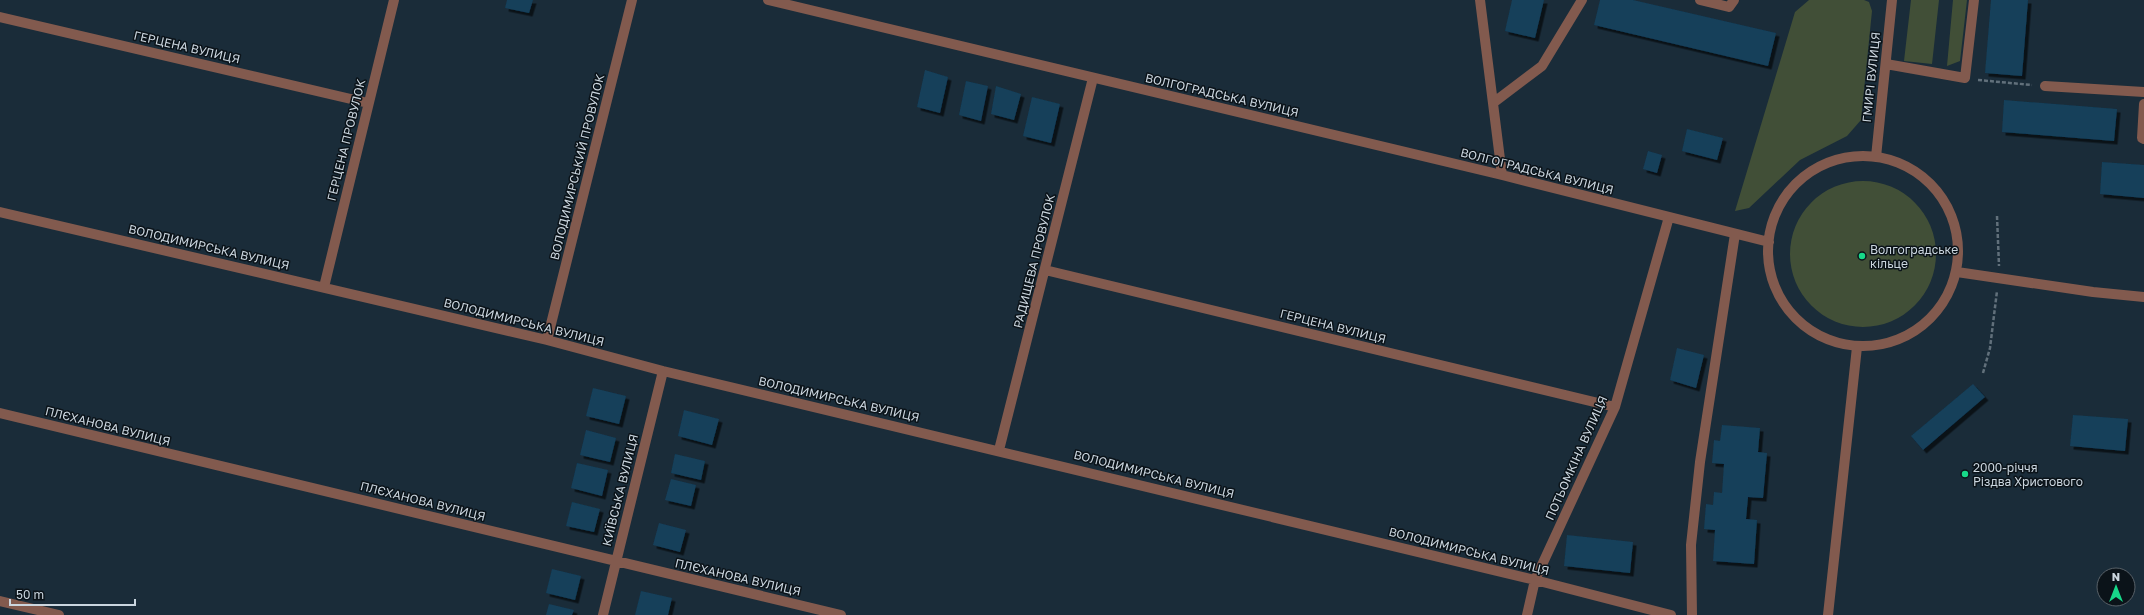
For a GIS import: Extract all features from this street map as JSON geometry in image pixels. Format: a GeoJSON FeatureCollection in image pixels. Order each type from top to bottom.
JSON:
{"type":"FeatureCollection","features":[{"type":"Feature","properties":{"kind":"street","name":"ГЕРЦЕНА ПРОВУЛОК"},"geometry":{"type":"LineString","coordinates":[[324,287],[394,0]]}},
{"type":"Feature","properties":{"kind":"street","name":"ВОЛОДИМИРСЬКИЙ ПРОВУЛОК"},"geometry":{"type":"LineString","coordinates":[[547,340],[632,0]]}},
{"type":"Feature","properties":{"kind":"street","name":"ВОЛГОГРАДСЬКА ВУЛИЦЯ"},"geometry":{"type":"LineString","coordinates":[[768,0],[1502,175],[1769,242]]}},
{"type":"Feature","properties":{"kind":"street"},"geometry":{"type":"LineString","coordinates":[[1480,0],[1502,175]]}},
{"type":"Feature","properties":{"kind":"street"},"geometry":{"type":"LineString","coordinates":[[1493,103],[1542,66],[1582,0]]}},
{"type":"Feature","properties":{"kind":"street"},"geometry":{"type":"LineString","coordinates":[[1700,0],[1729,7],[1734,0]]}},
{"type":"Feature","properties":{"kind":"street","name":"ГМИРІ ВУЛИЦЯ"},"geometry":{"type":"LineString","coordinates":[[1876,157],[1892,0]]}},
{"type":"Feature","properties":{"kind":"street"},"geometry":{"type":"LineString","coordinates":[[1886,64],[1965,78],[1974,0]]}},
{"type":"Feature","properties":{"kind":"street","name":"ГЕРЦЕНА ВУЛИЦЯ"},"geometry":{"type":"LineString","coordinates":[[0,17],[368,104]]}},
{"type":"Feature","properties":{"kind":"street","name":"РАДИЩЕВА ПРОВУЛОК"},"geometry":{"type":"LineString","coordinates":[[999,450],[1093,78]]}},
{"type":"Feature","properties":{"kind":"street"},"geometry":{"type":"LineString","coordinates":[[2044,86],[2144,92]]}},
{"type":"Feature","properties":{"kind":"street"},"geometry":{"type":"LineString","coordinates":[[2144,104],[2142,138],[2144,139]]}},
{"type":"Feature","properties":{"kind":"street"},"geometry":{"type":"LineString","coordinates":[[1863,155],[1876,157],[1886,158],[1907,166],[1932,185],[1950,211],[1959,241],[1957,272],[1946,300],[1930,321],[1902,338],[1883,345],[1857,347],[1830,342],[1806,329],[1786,309],[1773,285],[1767,259],[1770,226],[1783,198],[1799,180],[1818,166],[1840,158],[1863,155]]}},
{"type":"Feature","properties":{"kind":"street","name":"ВОЛОДИМИРСЬКА ВУЛИЦЯ"},"geometry":{"type":"LineString","coordinates":[[0,212],[547,340],[663,371],[999,450],[1536,580],[1671,615]]}},
{"type":"Feature","properties":{"kind":"street","name":"ПОТЬОМКІНА ВУЛИЦЯ"},"geometry":{"type":"LineString","coordinates":[[1527,615],[1536,580],[1615,407],[1669,217]]}},
{"type":"Feature","properties":{"kind":"street"},"geometry":{"type":"LineString","coordinates":[[1692,615],[1691,545],[1700,462],[1735,234]]}},
{"type":"Feature","properties":{"kind":"street","name":"ГЕРЦЕНА ВУЛИЦЯ"},"geometry":{"type":"LineString","coordinates":[[1045,270],[1615,407]]}},
{"type":"Feature","properties":{"kind":"street"},"geometry":{"type":"LineString","coordinates":[[1957,272],[2144,297]]}},
{"type":"Feature","properties":{"kind":"street"},"geometry":{"type":"LineString","coordinates":[[1828,615],[1857,347]]}},
{"type":"Feature","properties":{"kind":"street","name":"КИЇВСЬКА ВУЛИЦЯ"},"geometry":{"type":"LineString","coordinates":[[604,615],[663,371]]}},
{"type":"Feature","properties":{"kind":"street","name":"ПЛЄХАНОВА ВУЛИЦЯ"},"geometry":{"type":"LineString","coordinates":[[0,413],[841,615]]}},
{"type":"Feature","properties":{"kind":"street"},"geometry":{"type":"LineString","coordinates":[[0,601],[59,615]]}},
{"type":"Feature","properties":{"kind":"path"},"geometry":{"type":"LineString","coordinates":[[1965,78],[2044,86]]}},
{"type":"Feature","properties":{"kind":"path"},"geometry":{"type":"LineString","coordinates":[[1983,373],[1990,348],[1998,277],[1997,216]]}},
{"type":"Feature","properties":{"kind":"green space"},"geometry":{"type":"Polygon","coordinates":[[[1809,0],[1864,0],[1869,2],[1872,11],[1861,120],[1847,136],[1800,160],[1749,208],[1735,211],[1795,12],[1809,0]]]}},
{"type":"Feature","properties":{"kind":"green space"},"geometry":{"type":"Polygon","coordinates":[[[1911,0],[1939,0],[1932,64],[1904,61],[1911,0]]]}},
{"type":"Feature","properties":{"kind":"green space"},"geometry":{"type":"Polygon","coordinates":[[[1953,0],[1967,0],[1960,61],[1947,66],[1953,0]]]}},
{"type":"Feature","properties":{"kind":"green space"},"geometry":{"type":"Polygon","coordinates":[[[1863,181],[1891,187],[1909,198],[1919,208],[1930,226],[1936,254],[1930,282],[1919,300],[1909,310],[1891,321],[1863,327],[1835,321],[1817,310],[1807,300],[1796,282],[1790,254],[1796,226],[1807,208],[1817,198],[1835,187],[1863,181]]]}},
{"type":"Feature","properties":{"kind":"building"},"geometry":{"type":"Polygon","coordinates":[[[507,0],[533,0],[529,13],[505,8],[507,0]]]}},
{"type":"Feature","properties":{"kind":"building"},"geometry":{"type":"Polygon","coordinates":[[[1512,0],[1544,0],[1535,38],[1505,31],[1512,0]]]}},
{"type":"Feature","properties":{"kind":"building"},"geometry":{"type":"Polygon","coordinates":[[[1600,0],[1633,0],[1776,33],[1768,66],[1594,25],[1600,0]]]}},
{"type":"Feature","properties":{"kind":"building"},"geometry":{"type":"Polygon","coordinates":[[[1991,0],[2028,0],[2022,76],[1985,73],[1991,0]]]}},
{"type":"Feature","properties":{"kind":"building"},"geometry":{"type":"Polygon","coordinates":[[[925,70],[948,77],[940,113],[917,107],[925,70]]]}},
{"type":"Feature","properties":{"kind":"building"},"geometry":{"type":"Polygon","coordinates":[[[966,81],[988,86],[981,121],[959,115],[966,81]]]}},
{"type":"Feature","properties":{"kind":"building"},"geometry":{"type":"Polygon","coordinates":[[[996,86],[1021,94],[1014,120],[991,114],[996,86]]]}},
{"type":"Feature","properties":{"kind":"building"},"geometry":{"type":"Polygon","coordinates":[[[1032,97],[1060,104],[1051,143],[1023,136],[1032,97]]]}},
{"type":"Feature","properties":{"kind":"building"},"geometry":{"type":"Polygon","coordinates":[[[2004,100],[2117,109],[2114,141],[2002,132],[2004,100]]]}},
{"type":"Feature","properties":{"kind":"building"},"geometry":{"type":"Polygon","coordinates":[[[1687,129],[1723,138],[1717,160],[1682,151],[1687,129]]]}},
{"type":"Feature","properties":{"kind":"building"},"geometry":{"type":"Polygon","coordinates":[[[1648,151],[1662,155],[1657,173],[1643,169],[1648,151]]]}},
{"type":"Feature","properties":{"kind":"building"},"geometry":{"type":"Polygon","coordinates":[[[2102,162],[2144,165],[2144,198],[2100,194],[2102,162]]]}},
{"type":"Feature","properties":{"kind":"building"},"geometry":{"type":"Polygon","coordinates":[[[1677,348],[1704,355],[1696,388],[1670,380],[1677,348]]]}},
{"type":"Feature","properties":{"kind":"building"},"geometry":{"type":"Polygon","coordinates":[[[1973,384],[1985,397],[1923,450],[1911,436],[1973,384]]]}},
{"type":"Feature","properties":{"kind":"building"},"geometry":{"type":"Polygon","coordinates":[[[593,388],[626,396],[619,424],[586,416],[593,388]]]}},
{"type":"Feature","properties":{"kind":"building"},"geometry":{"type":"Polygon","coordinates":[[[684,410],[719,419],[712,445],[678,436],[684,410]]]}},
{"type":"Feature","properties":{"kind":"building"},"geometry":{"type":"Polygon","coordinates":[[[2073,415],[2128,419],[2125,451],[2070,446],[2073,415]]]}},
{"type":"Feature","properties":{"kind":"building"},"geometry":{"type":"Polygon","coordinates":[[[1722,425],[1760,428],[1758,452],[1767,453],[1763,498],[1748,497],[1746,519],[1757,520],[1754,564],[1713,561],[1715,530],[1704,529],[1706,504],[1713,505],[1714,492],[1722,493],[1724,464],[1712,463],[1714,440],[1720,441],[1722,425]]]}},
{"type":"Feature","properties":{"kind":"building"},"geometry":{"type":"Polygon","coordinates":[[[586,430],[616,438],[610,462],[580,455],[586,430]]]}},
{"type":"Feature","properties":{"kind":"building"},"geometry":{"type":"Polygon","coordinates":[[[675,454],[705,461],[701,480],[671,473],[675,454]]]}},
{"type":"Feature","properties":{"kind":"building"},"geometry":{"type":"Polygon","coordinates":[[[577,463],[608,470],[602,496],[571,488],[577,463]]]}},
{"type":"Feature","properties":{"kind":"building"},"geometry":{"type":"Polygon","coordinates":[[[671,479],[696,485],[691,506],[665,500],[671,479]]]}},
{"type":"Feature","properties":{"kind":"building"},"geometry":{"type":"Polygon","coordinates":[[[572,502],[600,509],[594,532],[566,526],[572,502]]]}},
{"type":"Feature","properties":{"kind":"building"},"geometry":{"type":"Polygon","coordinates":[[[659,523],[686,530],[680,552],[653,545],[659,523]]]}},
{"type":"Feature","properties":{"kind":"building"},"geometry":{"type":"Polygon","coordinates":[[[1567,535],[1633,542],[1630,573],[1564,566],[1567,535]]]}},
{"type":"Feature","properties":{"kind":"building"},"geometry":{"type":"Polygon","coordinates":[[[552,569],[581,576],[575,600],[546,593],[552,569]]]}},
{"type":"Feature","properties":{"kind":"building"},"geometry":{"type":"Polygon","coordinates":[[[641,591],[672,598],[668,615],[635,615],[641,591]]]}},
{"type":"Feature","properties":{"kind":"building"},"geometry":{"type":"Polygon","coordinates":[[[549,604],[574,610],[572,615],[546,615],[549,604]]]}},
{"type":"Feature","properties":{"kind":"place","name":"Волгоградське кільце"},"geometry":{"type":"Point","coordinates":[1862,256]}},
{"type":"Feature","properties":{"kind":"place","name":"2000-річчя Різдва Христового"},"geometry":{"type":"Point","coordinates":[1965,474]}}]}
